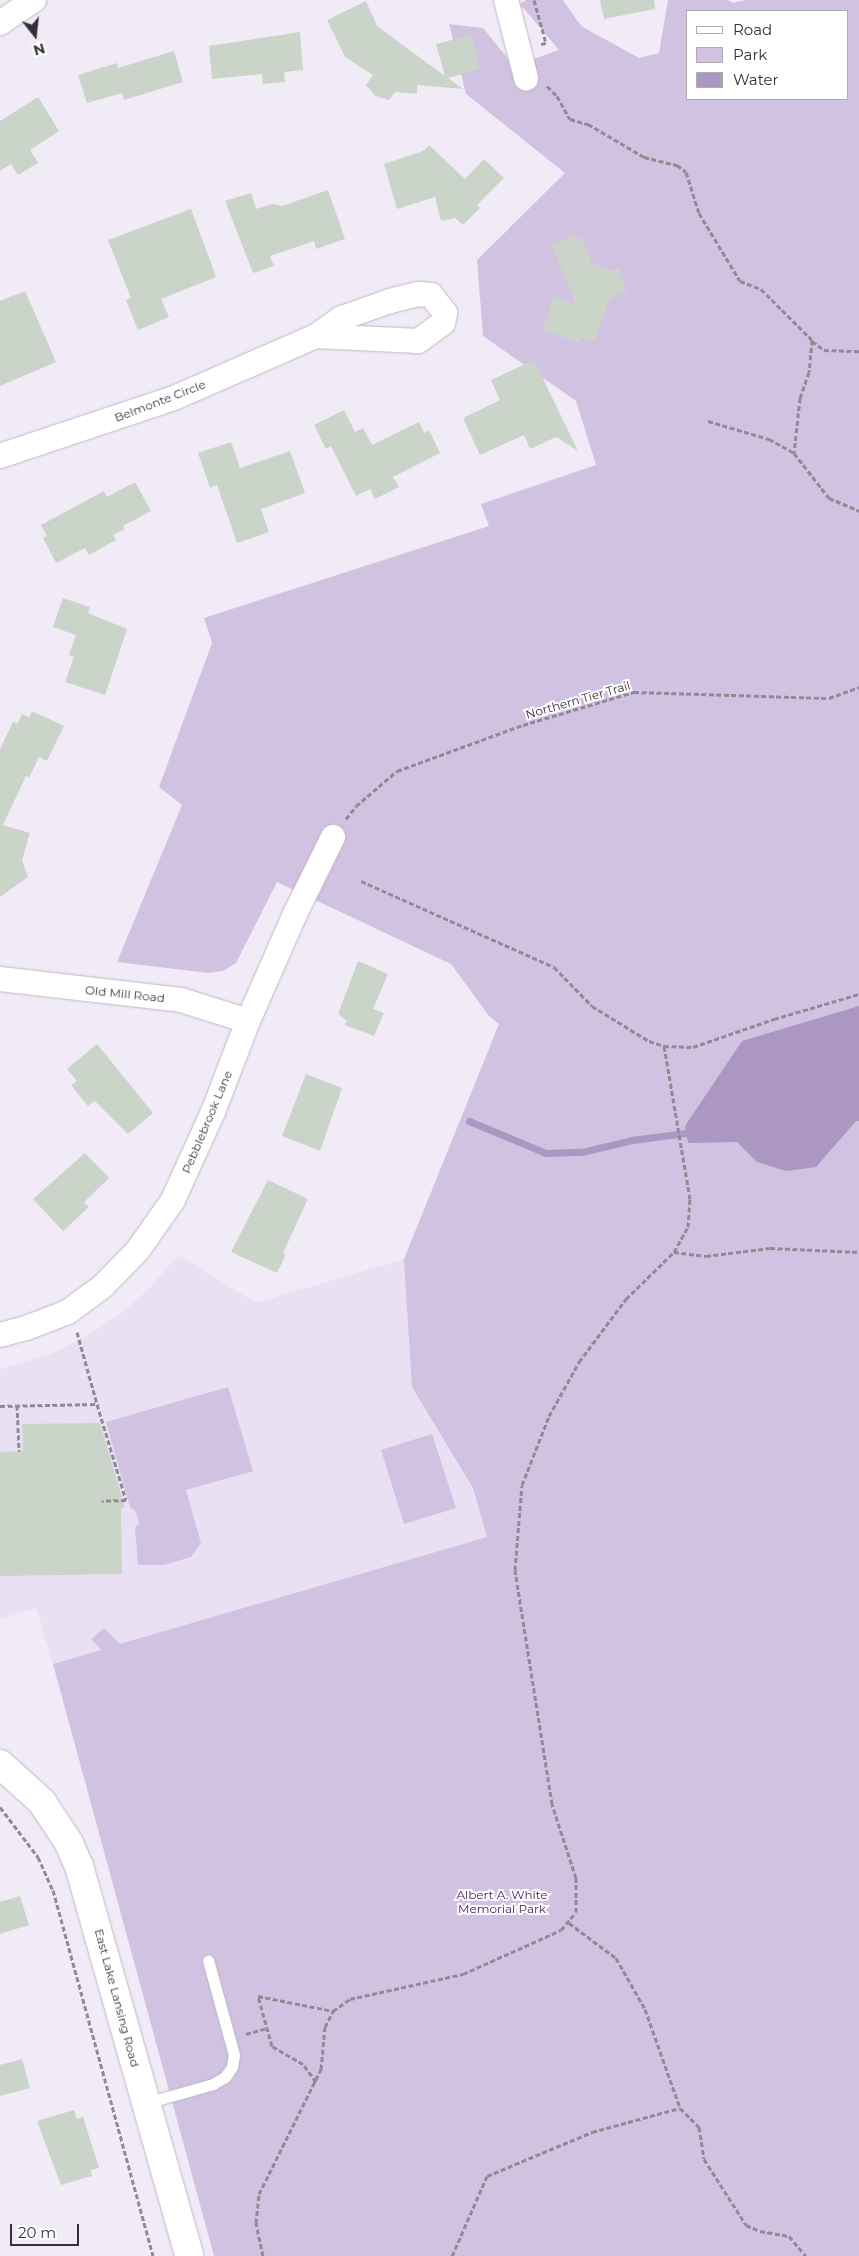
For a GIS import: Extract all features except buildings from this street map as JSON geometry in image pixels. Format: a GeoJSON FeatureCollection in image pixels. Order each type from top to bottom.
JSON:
{"type":"FeatureCollection","features":[{"type":"Feature","properties":{"kind":"main road","name":"East Lake Lansing Road"},"geometry":{"type":"LineString","coordinates":[[0,1764],[42,1802],[65,1836],[80,1866],[189,2256]]}},
{"type":"Feature","properties":{"kind":"street"},"geometry":{"type":"LineString","coordinates":[[0,23],[34,0]]}},
{"type":"Feature","properties":{"kind":"street"},"geometry":{"type":"LineString","coordinates":[[506,0],[526,78]]}},
{"type":"Feature","properties":{"kind":"street","name":"Belmonte Circle"},"geometry":{"type":"LineString","coordinates":[[0,456],[174,398],[316,336]]}},
{"type":"Feature","properties":{"kind":"street","name":"Pebblebrook Lane"},"geometry":{"type":"LineString","coordinates":[[0,1335],[26,1328],[68,1312],[103,1286],[138,1250],[173,1200],[213,1112],[248,1021],[295,914],[337,832]]}},
{"type":"Feature","properties":{"kind":"street","name":"Old Mill Road"},"geometry":{"type":"LineString","coordinates":[[0,979],[181,1000],[248,1021]]}},
{"type":"Feature","properties":{"kind":"lane"},"geometry":{"type":"LineString","coordinates":[[146,2103],[225,2077],[232,2067],[234,2055],[208,1960]]}},
{"type":"Feature","properties":{"kind":"path"},"geometry":{"type":"LineString","coordinates":[[526,78],[536,74],[557,96],[570,119],[588,124],[644,157],[677,165],[686,172],[699,213],[740,281],[761,289],[824,350],[859,351]]}},
{"type":"Feature","properties":{"kind":"path"},"geometry":{"type":"LineString","coordinates":[[794,453],[800,398],[809,372],[812,340]]}},
{"type":"Feature","properties":{"kind":"path"},"geometry":{"type":"LineString","coordinates":[[708,421],[769,439],[794,453],[829,498],[859,510]]}},
{"type":"Feature","properties":{"kind":"path","name":"Northern Tier Trail"},"geometry":{"type":"LineString","coordinates":[[337,832],[356,806],[397,771],[523,725],[634,692],[820,698],[859,687]]}},
{"type":"Feature","properties":{"kind":"path"},"geometry":{"type":"LineString","coordinates":[[361,882],[554,967],[592,1006],[649,1041],[664,1046],[693,1047],[774,1018],[859,994]]}},
{"type":"Feature","properties":{"kind":"path"},"geometry":{"type":"LineString","coordinates":[[264,2256],[256,2223],[259,2194],[316,2082],[321,2069],[324,2027],[334,2011],[350,1999],[463,1974],[542,1940],[569,1923],[576,1912],[578,1898],[576,1878],[552,1804],[515,1570],[522,1485],[549,1416],[579,1362],[626,1299],[674,1252],[688,1226],[690,1199],[664,1046]]}},
{"type":"Feature","properties":{"kind":"path"},"geometry":{"type":"LineString","coordinates":[[674,1252],[706,1256],[770,1248],[859,1252]]}},
{"type":"Feature","properties":{"kind":"path"},"geometry":{"type":"LineString","coordinates":[[68,1312],[78,1335],[126,1500],[102,1501]]}},
{"type":"Feature","properties":{"kind":"path"},"geometry":{"type":"LineString","coordinates":[[0,1406],[97,1404]]}},
{"type":"Feature","properties":{"kind":"path"},"geometry":{"type":"LineString","coordinates":[[18,1405],[19,1451]]}},
{"type":"Feature","properties":{"kind":"path"},"geometry":{"type":"LineString","coordinates":[[0,1807],[38,1857],[53,1890],[153,2256]]}},
{"type":"Feature","properties":{"kind":"path"},"geometry":{"type":"LineString","coordinates":[[569,1923],[616,1958],[645,2009],[680,2108],[699,2127],[704,2159],[746,2225],[760,2231],[789,2236],[806,2256]]}},
{"type":"Feature","properties":{"kind":"path"},"geometry":{"type":"LineString","coordinates":[[316,2082],[303,2064],[272,2046],[258,1996],[334,2011]]}},
{"type":"Feature","properties":{"kind":"path"},"geometry":{"type":"LineString","coordinates":[[230,2038],[267,2028]]}},
{"type":"Feature","properties":{"kind":"path"},"geometry":{"type":"LineString","coordinates":[[452,2256],[487,2176],[592,2132],[680,2108]]}},
{"type":"Feature","properties":{"kind":"shaded area"},"geometry":{"type":"Polygon","coordinates":[[[178,1255],[256,1303],[404,1259],[487,1537],[53,1664],[36,1608],[0,1619],[0,1369],[49,1355],[85,1337],[119,1315],[150,1288],[178,1255]]]}},
{"type":"Feature","properties":{"kind":"green space","name":"Albert A. White Memorial Park"},"geometry":{"type":"Polygon","coordinates":[[[526,0],[563,0],[581,26],[639,58],[659,53],[668,0],[728,0],[732,3],[747,0],[859,0],[859,2256],[214,2256],[53,1664],[101,1650],[91,1639],[104,1628],[120,1644],[487,1537],[473,1488],[412,1387],[404,1259],[499,1024],[489,1016],[451,964],[277,882],[236,963],[223,971],[209,973],[117,962],[182,805],[159,787],[212,643],[204,618],[489,526],[481,504],[596,465],[576,401],[483,336],[477,260],[565,173],[466,94],[449,24],[483,28],[514,66],[559,50],[520,4],[526,0]]]}},
{"type":"Feature","properties":{"kind":"green space"},"geometry":{"type":"Polygon","coordinates":[[[228,1387],[253,1471],[186,1490],[201,1543],[191,1557],[164,1565],[138,1565],[135,1528],[139,1523],[136,1512],[130,1507],[106,1422],[228,1387]]]}},
{"type":"Feature","properties":{"kind":"green space"},"geometry":{"type":"Polygon","coordinates":[[[432,1434],[456,1508],[404,1524],[381,1450],[432,1434]]]}},
{"type":"Feature","properties":{"kind":"water"},"geometry":{"type":"Polygon","coordinates":[[[859,1006],[859,1121],[856,1121],[816,1167],[786,1171],[757,1162],[737,1142],[688,1143],[685,1126],[742,1041],[859,1006]]]}},
{"type":"Feature","properties":{"kind":"waterway"},"geometry":{"type":"LineString","coordinates":[[469,1121],[546,1153],[582,1152],[632,1140],[686,1133]]}}]}
